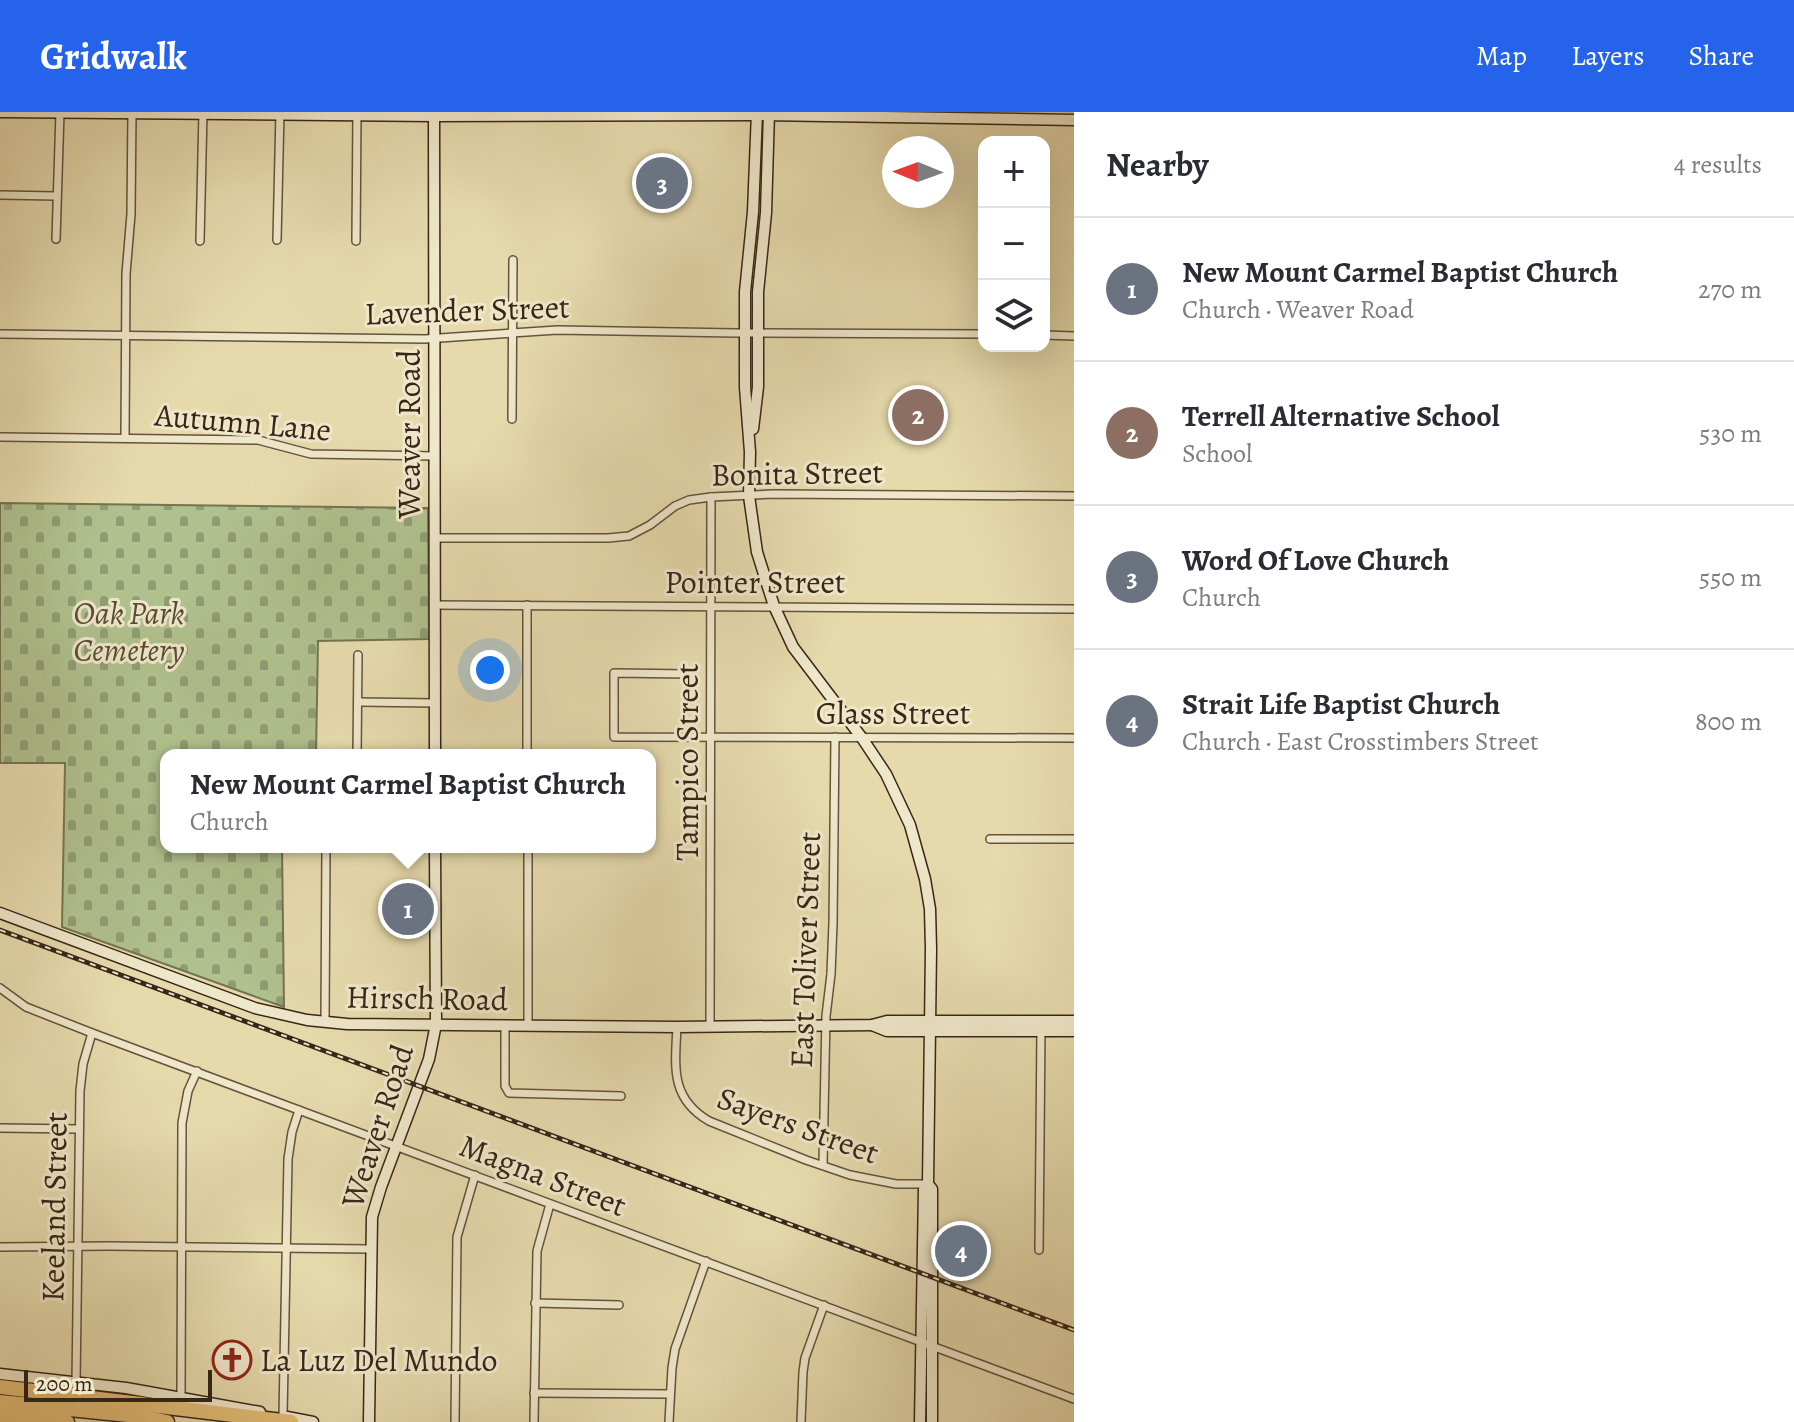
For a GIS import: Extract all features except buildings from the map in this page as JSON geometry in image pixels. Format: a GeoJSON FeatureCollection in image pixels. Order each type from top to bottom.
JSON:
{"type":"FeatureCollection","features":[{"type":"Feature","properties":{"kind":"highway"},"geometry":{"type":"LineString","coordinates":[[0,1387],[287,1419]]}},
{"type":"Feature","properties":{"kind":"highway"},"geometry":{"type":"LineString","coordinates":[[0,1402],[138,1416],[167,1422]]}},
{"type":"Feature","properties":{"kind":"highway"},"geometry":{"type":"LineString","coordinates":[[0,1415],[67,1422]]}},
{"type":"Feature","properties":{"kind":"main road"},"geometry":{"type":"LineString","coordinates":[[0,112],[769,114],[1026,116],[1074,120]]}},
{"type":"Feature","properties":{"kind":"main road","name":"Weaver Road"},"geometry":{"type":"LineString","coordinates":[[434,114],[435,749]]}},
{"type":"Feature","properties":{"kind":"main road"},"geometry":{"type":"LineString","coordinates":[[757,114],[745,292],[749,496],[757,552],[774,606],[793,647],[886,774],[910,825],[930,909],[928,1184],[924,1189],[932,1422]]}},
{"type":"Feature","properties":{"kind":"main road"},"geometry":{"type":"LineString","coordinates":[[750,452],[758,387],[758,292],[769,114]]}},
{"type":"Feature","properties":{"kind":"main road"},"geometry":{"type":"LineString","coordinates":[[752,222],[764,225]]}},
{"type":"Feature","properties":{"kind":"main road","name":"Weaver Road"},"geometry":{"type":"LineString","coordinates":[[369,1422],[372,1217],[429,1059],[436,1024],[435,853]]}},
{"type":"Feature","properties":{"kind":"main road","name":"Hirsch Road"},"geometry":{"type":"LineString","coordinates":[[0,913],[232,1000],[279,1014],[325,1022],[677,1027],[872,1025],[887,1031],[930,1026],[1041,1026],[1074,1021]]}},
{"type":"Feature","properties":{"kind":"main road","name":"Hirsch Road"},"geometry":{"type":"LineString","coordinates":[[1041,1026],[1074,1031]]}},
{"type":"Feature","properties":{"kind":"main road"},"geometry":{"type":"LineString","coordinates":[[920,1422],[927,1343]]}},
{"type":"Feature","properties":{"kind":"main road"},"geometry":{"type":"LineString","coordinates":[[0,1374],[181,1397],[313,1422]]}},
{"type":"Feature","properties":{"kind":"street"},"geometry":{"type":"LineString","coordinates":[[56,239],[60,113]]}},
{"type":"Feature","properties":{"kind":"street"},"geometry":{"type":"LineString","coordinates":[[125,438],[126,274],[131,214],[132,113]]}},
{"type":"Feature","properties":{"kind":"street"},"geometry":{"type":"LineString","coordinates":[[200,241],[203,113]]}},
{"type":"Feature","properties":{"kind":"street"},"geometry":{"type":"LineString","coordinates":[[277,240],[280,113]]}},
{"type":"Feature","properties":{"kind":"street"},"geometry":{"type":"LineString","coordinates":[[356,241],[357,113]]}},
{"type":"Feature","properties":{"kind":"street"},"geometry":{"type":"LineString","coordinates":[[0,195],[56,196]]}},
{"type":"Feature","properties":{"kind":"street"},"geometry":{"type":"LineString","coordinates":[[512,419],[513,260]]}},
{"type":"Feature","properties":{"kind":"street","name":"Lavender Street"},"geometry":{"type":"LineString","coordinates":[[0,334],[434,338],[557,330],[978,334]]}},
{"type":"Feature","properties":{"kind":"street"},"geometry":{"type":"LineString","coordinates":[[1050,335],[1074,336]]}},
{"type":"Feature","properties":{"kind":"street","name":"Autumn Lane"},"geometry":{"type":"LineString","coordinates":[[0,437],[258,440],[311,454],[435,456]]}},
{"type":"Feature","properties":{"kind":"street","name":"Bonita Street"},"geometry":{"type":"LineString","coordinates":[[435,538],[629,536],[675,506],[689,500],[711,497],[1074,496]]}},
{"type":"Feature","properties":{"kind":"street","name":"Tampico Street"},"geometry":{"type":"LineString","coordinates":[[710,1027],[711,497]]}},
{"type":"Feature","properties":{"kind":"street","name":"Pointer Street"},"geometry":{"type":"LineString","coordinates":[[435,605],[1074,609]]}},
{"type":"Feature","properties":{"kind":"street"},"geometry":{"type":"LineString","coordinates":[[527,605],[527,749]]}},
{"type":"Feature","properties":{"kind":"street"},"geometry":{"type":"LineString","coordinates":[[357,749],[358,655]]}},
{"type":"Feature","properties":{"kind":"street","name":"Glass Street"},"geometry":{"type":"LineString","coordinates":[[690,674],[614,673],[614,737],[1074,738]]}},
{"type":"Feature","properties":{"kind":"street"},"geometry":{"type":"LineString","coordinates":[[358,702],[435,703]]}},
{"type":"Feature","properties":{"kind":"street","name":"East Toliver Street"},"geometry":{"type":"LineString","coordinates":[[823,1165],[825,1025],[833,923],[835,737]]}},
{"type":"Feature","properties":{"kind":"street"},"geometry":{"type":"LineString","coordinates":[[990,839],[1074,839]]}},
{"type":"Feature","properties":{"kind":"street"},"geometry":{"type":"LineString","coordinates":[[325,1022],[326,853]]}},
{"type":"Feature","properties":{"kind":"street"},"geometry":{"type":"LineString","coordinates":[[528,853],[528,1025]]}},
{"type":"Feature","properties":{"kind":"street","name":"Magna Street"},"geometry":{"type":"LineString","coordinates":[[0,988],[26,1007],[92,1033],[1074,1399]]}},
{"type":"Feature","properties":{"kind":"street"},"geometry":{"type":"LineString","coordinates":[[505,1026],[505,1086],[509,1093],[621,1096]]}},
{"type":"Feature","properties":{"kind":"street"},"geometry":{"type":"LineString","coordinates":[[1039,1250],[1041,1026]]}},
{"type":"Feature","properties":{"kind":"street","name":"Sayers Street"},"geometry":{"type":"LineString","coordinates":[[677,1027],[676,1078],[690,1108],[709,1121],[806,1160],[870,1180],[928,1184]]}},
{"type":"Feature","properties":{"kind":"street","name":"Keeland Street"},"geometry":{"type":"LineString","coordinates":[[76,1382],[78,1129],[81,1076],[92,1033]]}},
{"type":"Feature","properties":{"kind":"street"},"geometry":{"type":"LineString","coordinates":[[181,1397],[182,1123],[188,1091],[197,1071]]}},
{"type":"Feature","properties":{"kind":"street"},"geometry":{"type":"LineString","coordinates":[[287,1419],[288,1159],[299,1110]]}},
{"type":"Feature","properties":{"kind":"street"},"geometry":{"type":"LineString","coordinates":[[0,1128],[78,1129]]}},
{"type":"Feature","properties":{"kind":"street"},"geometry":{"type":"LineString","coordinates":[[455,1422],[457,1237],[475,1175]]}},
{"type":"Feature","properties":{"kind":"street"},"geometry":{"type":"LineString","coordinates":[[534,1422],[537,1251],[550,1204]]}},
{"type":"Feature","properties":{"kind":"street"},"geometry":{"type":"LineString","coordinates":[[0,1247],[370,1249]]}},
{"type":"Feature","properties":{"kind":"street"},"geometry":{"type":"LineString","coordinates":[[669,1422],[675,1349],[706,1261]]}},
{"type":"Feature","properties":{"kind":"street"},"geometry":{"type":"LineString","coordinates":[[535,1303],[619,1305]]}},
{"type":"Feature","properties":{"kind":"street"},"geometry":{"type":"LineString","coordinates":[[801,1422],[805,1358],[824,1305]]}},
{"type":"Feature","properties":{"kind":"street"},"geometry":{"type":"LineString","coordinates":[[534,1393],[670,1394]]}},
{"type":"Feature","properties":{"kind":"green space","name":"Oak Park Cemetery"},"geometry":{"type":"Polygon","coordinates":[[[0,503],[428,508],[429,639],[318,641],[316,749],[160,749],[160,853],[282,853],[284,1007],[62,927],[65,763],[0,763],[0,503]]]}},
{"type":"Feature","properties":{"kind":"railway"},"geometry":{"type":"LineString","coordinates":[[0,930],[1074,1330]]}},
{"type":"Feature","properties":{"kind":"place","name":"Word Of Love Church"},"geometry":{"type":"Point","coordinates":[662,183]}},
{"type":"Feature","properties":{"kind":"place","name":"Terrell Alternative School"},"geometry":{"type":"Point","coordinates":[918,415]}},
{"type":"Feature","properties":{"kind":"place","name":"New Mount Carmel Baptist Church"},"geometry":{"type":"Point","coordinates":[408,909]}},
{"type":"Feature","properties":{"kind":"place","name":"Strait Life Baptist Church"},"geometry":{"type":"Point","coordinates":[961,1251]}},
{"type":"Feature","properties":{"kind":"place","name":"La Luz Del Mundo"},"geometry":{"type":"Point","coordinates":[232,1360]}}]}
